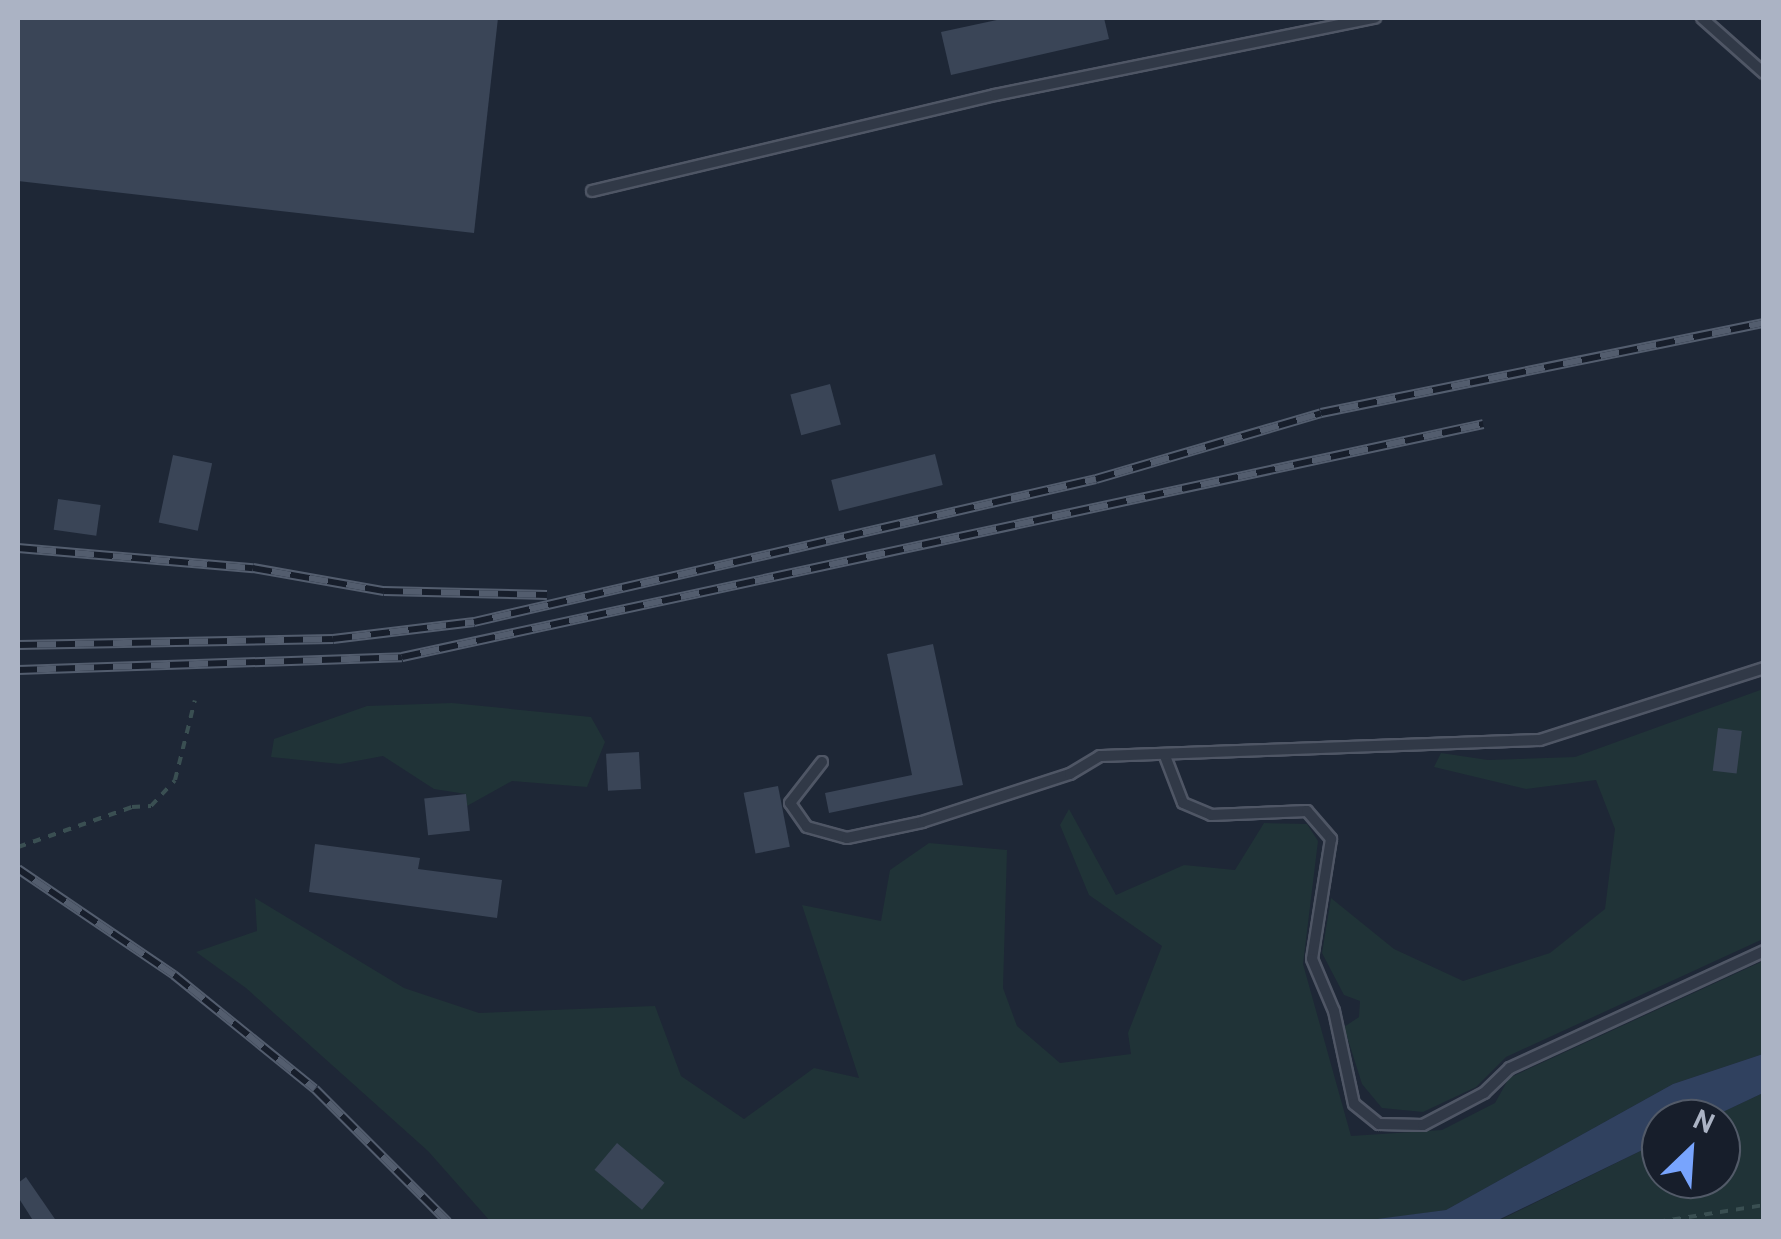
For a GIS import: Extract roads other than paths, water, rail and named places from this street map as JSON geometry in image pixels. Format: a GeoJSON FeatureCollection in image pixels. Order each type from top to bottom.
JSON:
{"type":"FeatureCollection","features":[{"type":"Feature","properties":{"kind":"lane"},"geometry":{"type":"LineString","coordinates":[[592,191],[996,95],[1375,18]]}},
{"type":"Feature","properties":{"kind":"lane"},"geometry":{"type":"LineString","coordinates":[[1702,18],[1764,73]]}},
{"type":"Feature","properties":{"kind":"lane"},"geometry":{"type":"LineString","coordinates":[[822,762],[790,803],[807,827],[847,838],[959,810],[1070,774],[1100,756],[1540,740],[1764,668]]}},
{"type":"Feature","properties":{"kind":"lane"},"geometry":{"type":"LineString","coordinates":[[1165,756],[1183,804],[1211,814],[1307,811],[1331,840],[1312,959],[1334,1011],[1354,1104],[1379,1124],[1424,1124],[1484,1093],[1510,1068],[1764,950]]}},
{"type":"Feature","properties":{"kind":"water"},"geometry":{"type":"Polygon","coordinates":[[[1763,1054],[1763,1093],[1741,1103],[1741,1099],[1646,1099],[1673,1084],[1763,1054]]]}},
{"type":"Feature","properties":{"kind":"water"},"geometry":{"type":"Polygon","coordinates":[[[1641,1102],[1641,1151],[1496,1221],[1362,1221],[1446,1210],[1641,1102]]]}},
{"type":"Feature","properties":{"kind":"railway"},"geometry":{"type":"LineString","coordinates":[[18,645],[333,639],[474,622],[1096,479],[1321,413],[1764,323]]}},
{"type":"Feature","properties":{"kind":"railway"},"geometry":{"type":"LineString","coordinates":[[18,670],[402,657],[1483,424]]}},
{"type":"Feature","properties":{"kind":"railway"},"geometry":{"type":"LineString","coordinates":[[18,548],[253,568],[384,591],[547,595]]}},
{"type":"Feature","properties":{"kind":"railway"},"geometry":{"type":"LineString","coordinates":[[18,869],[174,975],[315,1089],[448,1222]]}}]}
